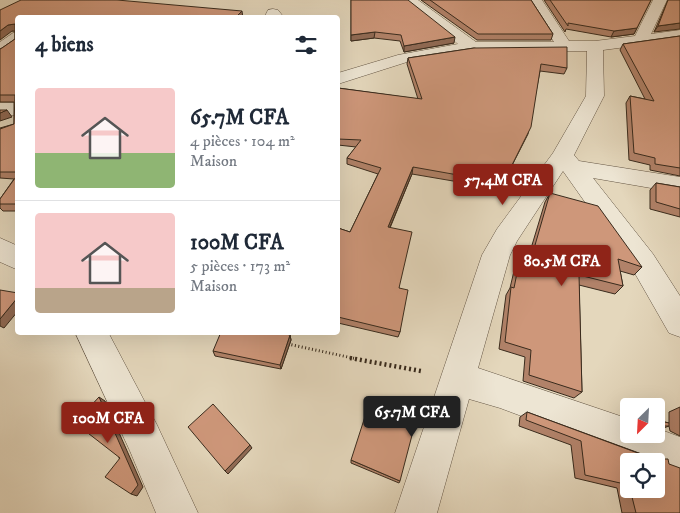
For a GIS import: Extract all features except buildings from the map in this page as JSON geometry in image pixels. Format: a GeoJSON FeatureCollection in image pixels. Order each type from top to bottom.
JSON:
{"type":"FeatureCollection","features":[{"type":"Feature","properties":{"kind":"street"},"geometry":{"type":"LineString","coordinates":[[410,0],[472,47]]}},
{"type":"Feature","properties":{"kind":"street"},"geometry":{"type":"LineString","coordinates":[[535,0],[565,47]]}},
{"type":"Feature","properties":{"kind":"street"},"geometry":{"type":"LineString","coordinates":[[640,41],[660,0]]}},
{"type":"Feature","properties":{"kind":"street"},"geometry":{"type":"LineString","coordinates":[[340,78],[428,52],[472,47],[595,46],[680,35]]}},
{"type":"Feature","properties":{"kind":"street"},"geometry":{"type":"LineString","coordinates":[[0,50],[15,38]]}},
{"type":"Feature","properties":{"kind":"street"},"geometry":{"type":"LineString","coordinates":[[416,513],[496,255],[506,236],[568,161],[594,96],[595,46]]}},
{"type":"Feature","properties":{"kind":"street"},"geometry":{"type":"LineString","coordinates":[[0,108],[15,120]]}},
{"type":"Feature","properties":{"kind":"street"},"geometry":{"type":"LineString","coordinates":[[568,161],[680,186]]}},
{"type":"Feature","properties":{"kind":"street"},"geometry":{"type":"LineString","coordinates":[[568,161],[642,262],[680,323]]}},
{"type":"Feature","properties":{"kind":"street"},"geometry":{"type":"LineString","coordinates":[[0,249],[15,257]]}},
{"type":"Feature","properties":{"kind":"street"},"geometry":{"type":"LineString","coordinates":[[92,335],[144,438],[177,513]]}},
{"type":"Feature","properties":{"kind":"street"},"geometry":{"type":"LineString","coordinates":[[458,379],[508,394],[680,456]]}},
{"type":"Feature","properties":{"kind":"path"},"geometry":{"type":"LineString","coordinates":[[285,343],[348,358],[458,379]]}}]}
